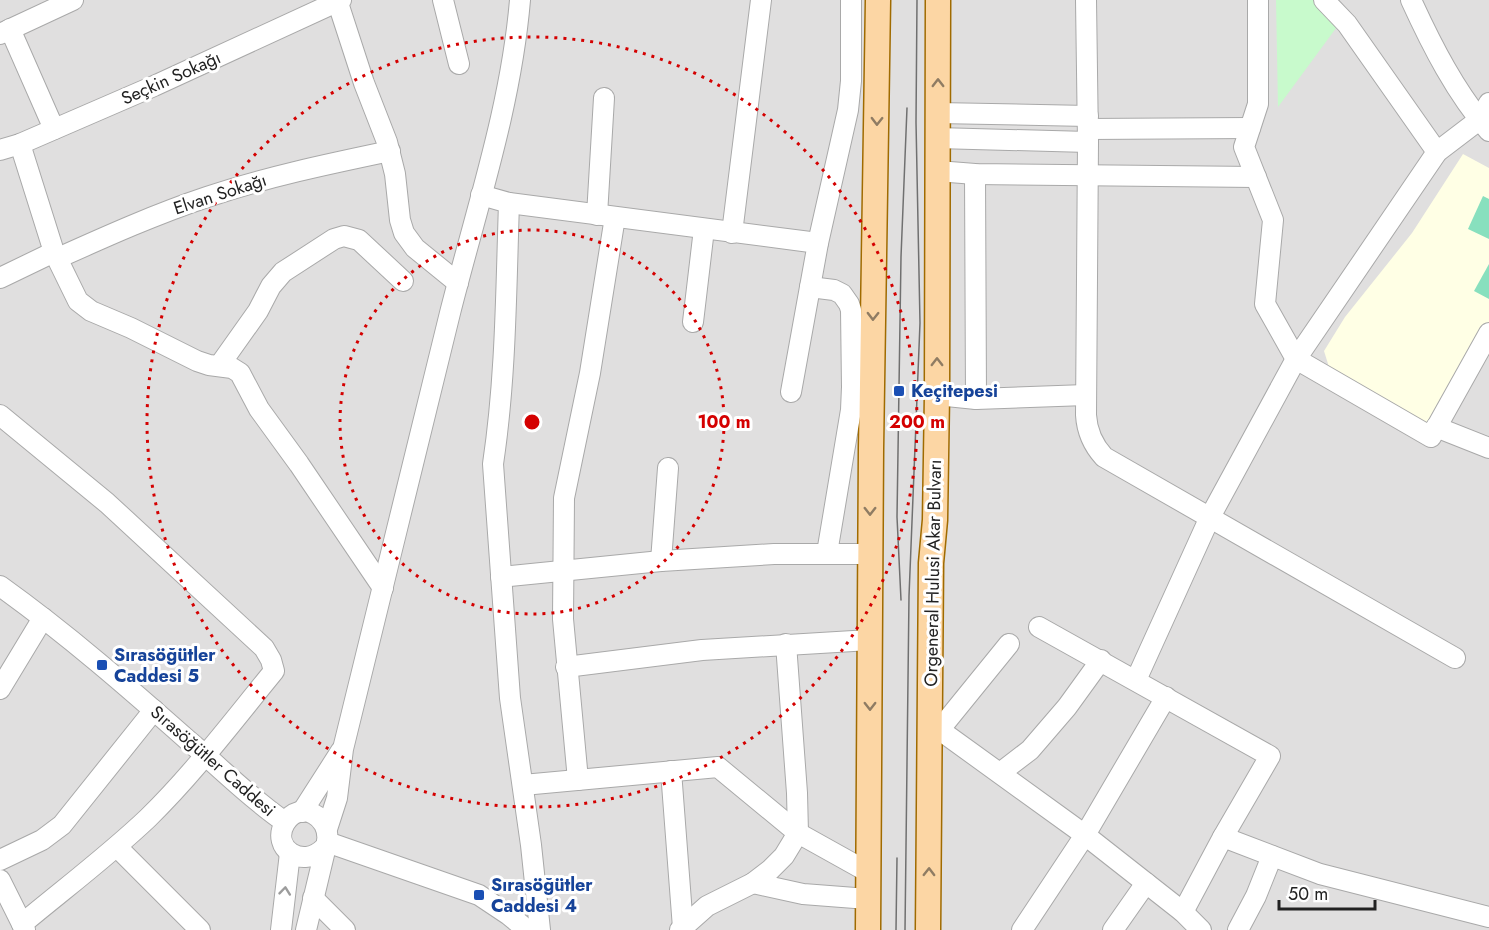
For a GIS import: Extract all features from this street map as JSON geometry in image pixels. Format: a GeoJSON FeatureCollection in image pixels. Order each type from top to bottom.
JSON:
{"type":"FeatureCollection","features":[{"type":"Feature","properties":{"kind":"main road"},"geometry":{"type":"LineString","coordinates":[[868,930],[870,554],[878,0]]}},
{"type":"Feature","properties":{"kind":"main road","name":"Orgeneral Hulusi Akar Bulvarı"},"geometry":{"type":"LineString","coordinates":[[928,930],[935,726],[931,563],[935,520],[937,395],[938,0]]}},
{"type":"Feature","properties":{"kind":"street"},"geometry":{"type":"LineString","coordinates":[[54,129],[5,31],[73,0]]}},
{"type":"Feature","properties":{"kind":"street"},"geometry":{"type":"LineString","coordinates":[[443,0],[459,64]]}},
{"type":"Feature","properties":{"kind":"street"},"geometry":{"type":"LineString","coordinates":[[306,930],[338,790],[343,749],[509,81],[520,0]]}},
{"type":"Feature","properties":{"kind":"street"},"geometry":{"type":"LineString","coordinates":[[732,233],[761,0]]}},
{"type":"Feature","properties":{"kind":"street"},"geometry":{"type":"LineString","coordinates":[[791,392],[818,243],[848,110],[852,64],[850,0]]}},
{"type":"Feature","properties":{"kind":"street"},"geometry":{"type":"LineString","coordinates":[[1086,0],[1088,129],[1086,395],[1088,431],[1094,445],[1104,457],[1455,658]]}},
{"type":"Feature","properties":{"kind":"street"},"geometry":{"type":"LineString","coordinates":[[1258,0],[1258,104],[1244,147],[1273,220],[1265,304],[1296,359],[1431,437],[1489,333]]}},
{"type":"Feature","properties":{"kind":"street"},"geometry":{"type":"LineString","coordinates":[[1324,0],[1347,24],[1437,152]]}},
{"type":"Feature","properties":{"kind":"street"},"geometry":{"type":"LineString","coordinates":[[1136,680],[1210,517],[1296,359],[1437,152],[1486,118],[1438,56],[1412,0]]}},
{"type":"Feature","properties":{"kind":"street"},"geometry":{"type":"LineString","coordinates":[[219,366],[258,311],[271,286],[286,270],[334,239],[350,236],[363,243],[403,281],[404,233],[390,151],[338,1]]}},
{"type":"Feature","properties":{"kind":"street","name":"Seçkin Sokağı"},"geometry":{"type":"LineString","coordinates":[[0,150],[20,144],[338,1]]}},
{"type":"Feature","properties":{"kind":"street"},"geometry":{"type":"LineString","coordinates":[[578,780],[563,619],[564,498],[590,373],[606,216],[604,98]]}},
{"type":"Feature","properties":{"kind":"street"},"geometry":{"type":"LineString","coordinates":[[937,112],[1088,129]]}},
{"type":"Feature","properties":{"kind":"street"},"geometry":{"type":"LineString","coordinates":[[937,138],[1088,129],[1250,128]]}},
{"type":"Feature","properties":{"kind":"street"},"geometry":{"type":"LineString","coordinates":[[20,144],[56,255],[78,301],[86,309],[197,361],[232,368],[240,373],[259,409],[383,588]]}},
{"type":"Feature","properties":{"kind":"street","name":"Elvan Sokağı"},"geometry":{"type":"LineString","coordinates":[[0,278],[144,219],[207,196],[300,171],[390,151]]}},
{"type":"Feature","properties":{"kind":"street"},"geometry":{"type":"LineString","coordinates":[[937,171],[975,174],[1256,177]]}},
{"type":"Feature","properties":{"kind":"street"},"geometry":{"type":"LineString","coordinates":[[975,174],[976,399]]}},
{"type":"Feature","properties":{"kind":"street"},"geometry":{"type":"LineString","coordinates":[[481,195],[509,204],[818,243]]}},
{"type":"Feature","properties":{"kind":"street"},"geometry":{"type":"LineString","coordinates":[[509,204],[505,361],[493,464],[510,698],[540,930]]}},
{"type":"Feature","properties":{"kind":"street"},"geometry":{"type":"LineString","coordinates":[[693,322],[704,229]]}},
{"type":"Feature","properties":{"kind":"street"},"geometry":{"type":"LineString","coordinates":[[404,233],[415,248],[458,283]]}},
{"type":"Feature","properties":{"kind":"street"},"geometry":{"type":"LineString","coordinates":[[810,287],[838,292],[846,298],[851,310],[850,411],[827,553]]}},
{"type":"Feature","properties":{"kind":"street"},"geometry":{"type":"LineString","coordinates":[[937,395],[976,399],[1086,395]]}},
{"type":"Feature","properties":{"kind":"street"},"geometry":{"type":"LineString","coordinates":[[0,415],[107,503],[268,654],[274,671],[168,796],[117,847],[23,927],[0,880]]}},
{"type":"Feature","properties":{"kind":"street"},"geometry":{"type":"LineString","coordinates":[[1436,427],[1489,448]]}},
{"type":"Feature","properties":{"kind":"street"},"geometry":{"type":"LineString","coordinates":[[661,561],[668,468]]}},
{"type":"Feature","properties":{"kind":"street"},"geometry":{"type":"LineString","coordinates":[[501,577],[661,561],[774,554],[870,554]]}},
{"type":"Feature","properties":{"kind":"street","name":"Sırasöğütler Caddesi"},"geometry":{"type":"LineString","coordinates":[[0,586],[102,665],[256,801],[294,817]]}},
{"type":"Feature","properties":{"kind":"street"},"geometry":{"type":"LineString","coordinates":[[0,689],[43,618]]}},
{"type":"Feature","properties":{"kind":"street"},"geometry":{"type":"LineString","coordinates":[[1039,627],[1270,756],[1222,837],[1183,912]]}},
{"type":"Feature","properties":{"kind":"street"},"geometry":{"type":"LineString","coordinates":[[566,667],[702,650],[870,640]]}},
{"type":"Feature","properties":{"kind":"street"},"geometry":{"type":"LineString","coordinates":[[682,929],[707,906],[753,883],[777,863],[798,833],[786,644]]}},
{"type":"Feature","properties":{"kind":"street"},"geometry":{"type":"LineString","coordinates":[[1009,644],[935,726],[1085,835],[1183,912],[1201,930]]}},
{"type":"Feature","properties":{"kind":"street"},"geometry":{"type":"LineString","coordinates":[[1000,773],[1030,750],[1067,707],[1101,660]]}},
{"type":"Feature","properties":{"kind":"street"},"geometry":{"type":"LineString","coordinates":[[1022,930],[1085,835],[1166,697]]}},
{"type":"Feature","properties":{"kind":"street"},"geometry":{"type":"LineString","coordinates":[[0,860],[42,840],[62,825],[154,710]]}},
{"type":"Feature","properties":{"kind":"street"},"geometry":{"type":"LineString","coordinates":[[294,817],[315,814],[324,823],[326,840],[314,856],[302,858],[290,853],[283,842],[283,828],[294,817],[343,749]]}},
{"type":"Feature","properties":{"kind":"street"},"geometry":{"type":"LineString","coordinates":[[523,785],[718,767],[798,833],[868,872]]}},
{"type":"Feature","properties":{"kind":"street"},"geometry":{"type":"LineString","coordinates":[[671,771],[682,929]]}},
{"type":"Feature","properties":{"kind":"street"},"geometry":{"type":"LineString","coordinates":[[1222,837],[1320,874],[1489,917]]}},
{"type":"Feature","properties":{"kind":"street"},"geometry":{"type":"LineString","coordinates":[[326,840],[479,895],[527,930]]}},
{"type":"Feature","properties":{"kind":"street"},"geometry":{"type":"LineString","coordinates":[[117,847],[200,930]]}},
{"type":"Feature","properties":{"kind":"street"},"geometry":{"type":"LineString","coordinates":[[281,930],[290,853]]}},
{"type":"Feature","properties":{"kind":"street"},"geometry":{"type":"LineString","coordinates":[[1238,930],[1256,896],[1272,856]]}},
{"type":"Feature","properties":{"kind":"street"},"geometry":{"type":"LineString","coordinates":[[753,883],[803,894],[868,899]]}},
{"type":"Feature","properties":{"kind":"street"},"geometry":{"type":"LineString","coordinates":[[1113,930],[1146,883]]}},
{"type":"Feature","properties":{"kind":"street"},"geometry":{"type":"LineString","coordinates":[[313,898],[345,930]]}},
{"type":"Feature","properties":{"kind":"shaded area"},"geometry":{"type":"Polygon","coordinates":[[[0,0],[1489,0],[1489,930],[0,930],[0,0]]]}},
{"type":"Feature","properties":{"kind":"shaded area"},"geometry":{"type":"Polygon","coordinates":[[[1463,154],[1489,168],[1489,323],[1430,425],[1329,367],[1324,351],[1345,317],[1412,233],[1463,154]]]}},
{"type":"Feature","properties":{"kind":"green space"},"geometry":{"type":"Polygon","coordinates":[[[1276,0],[1325,0],[1342,20],[1278,107],[1276,0]]]}},
{"type":"Feature","properties":{"kind":"green space"},"geometry":{"type":"Polygon","coordinates":[[[1483,196],[1489,199],[1489,239],[1468,229],[1483,196]]]}},
{"type":"Feature","properties":{"kind":"green space"},"geometry":{"type":"Polygon","coordinates":[[[1489,264],[1489,299],[1474,291],[1489,264]]]}},
{"type":"Feature","properties":{"kind":"tram line"},"geometry":{"type":"LineString","coordinates":[[905,930],[909,596],[920,323],[916,122],[917,0]]}},
{"type":"Feature","properties":{"kind":"tram line"},"geometry":{"type":"LineString","coordinates":[[901,600],[897,517],[901,257],[907,108]]}},
{"type":"Feature","properties":{"kind":"tram line"},"geometry":{"type":"LineString","coordinates":[[896,930],[897,858]]}},
{"type":"Feature","properties":{"kind":"place","name":"Keçitepesi"},"geometry":{"type":"Point","coordinates":[899,391]}},
{"type":"Feature","properties":{"kind":"place","name":"Sırasöğütler Caddesi 5"},"geometry":{"type":"Point","coordinates":[102,665]}},
{"type":"Feature","properties":{"kind":"place","name":"Sırasöğütler Caddesi 4"},"geometry":{"type":"Point","coordinates":[479,895]}}]}
